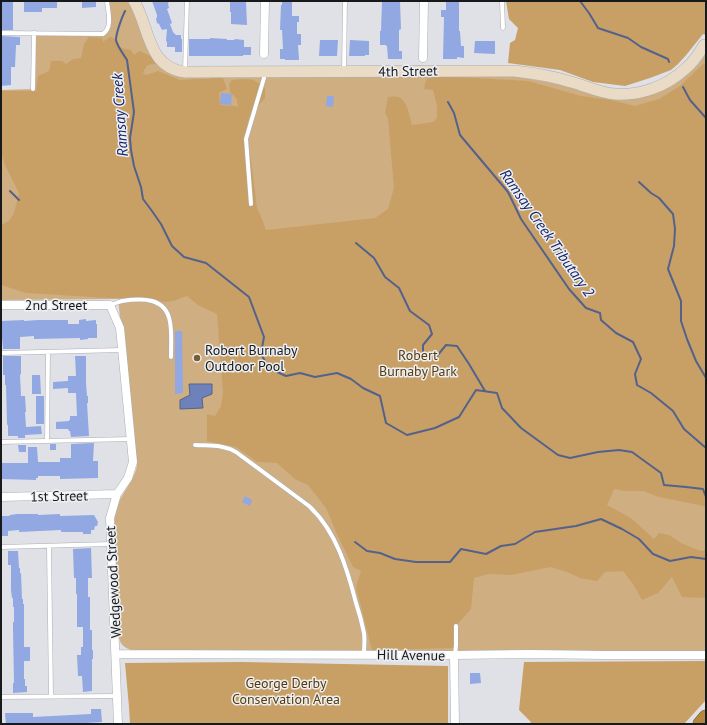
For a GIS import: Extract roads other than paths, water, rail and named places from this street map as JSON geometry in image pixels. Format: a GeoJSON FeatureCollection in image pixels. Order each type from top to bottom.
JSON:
{"type":"FeatureCollection","features":[{"type":"Feature","properties":{"kind":"highway"},"geometry":{"type":"LineString","coordinates":[[700,724],[706,717]]}},
{"type":"Feature","properties":{"kind":"street","name":"4th Street"},"geometry":{"type":"LineString","coordinates":[[134,1],[155,54],[168,66],[179,71],[186,72],[514,71],[572,82],[590,89],[614,94],[623,94],[646,90],[669,81],[686,69],[705,46]]}},
{"type":"Feature","properties":{"kind":"street"},"geometry":{"type":"LineString","coordinates":[[264,54],[265,1]]}},
{"type":"Feature","properties":{"kind":"street"},"geometry":{"type":"LineString","coordinates":[[423,58],[424,1]]}},
{"type":"Feature","properties":{"kind":"street","name":"2nd Street"},"geometry":{"type":"LineString","coordinates":[[1,305],[110,305]]}},
{"type":"Feature","properties":{"kind":"street","name":"Wedgewood Street"},"geometry":{"type":"LineString","coordinates":[[110,305],[120,328],[133,462],[128,478],[117,494],[110,518],[118,724]]}},
{"type":"Feature","properties":{"kind":"street","name":"1st Street"},"geometry":{"type":"LineString","coordinates":[[1,497],[117,494]]}},
{"type":"Feature","properties":{"kind":"street","name":"Hill Avenue"},"geometry":{"type":"LineString","coordinates":[[116,654],[364,654],[454,656],[531,654],[706,655]]}},
{"type":"Feature","properties":{"kind":"street"},"geometry":{"type":"LineString","coordinates":[[454,656],[455,724]]}},
{"type":"Feature","properties":{"kind":"lane"},"geometry":{"type":"LineString","coordinates":[[1,33],[103,34],[108,30],[110,24],[107,1]]}},
{"type":"Feature","properties":{"kind":"lane"},"geometry":{"type":"LineString","coordinates":[[186,72],[187,1]]}},
{"type":"Feature","properties":{"kind":"lane"},"geometry":{"type":"LineString","coordinates":[[344,71],[345,1]]}},
{"type":"Feature","properties":{"kind":"lane"},"geometry":{"type":"LineString","coordinates":[[502,1],[503,28]]}},
{"type":"Feature","properties":{"kind":"lane"},"geometry":{"type":"LineString","coordinates":[[34,33],[34,89]]}},
{"type":"Feature","properties":{"kind":"lane"},"geometry":{"type":"LineString","coordinates":[[251,204],[246,138],[264,78],[264,71]]}},
{"type":"Feature","properties":{"kind":"lane"},"geometry":{"type":"LineString","coordinates":[[110,305],[120,301],[148,300],[159,303],[166,311],[170,320],[171,357]]}},
{"type":"Feature","properties":{"kind":"lane"},"geometry":{"type":"LineString","coordinates":[[1,353],[122,350]]}},
{"type":"Feature","properties":{"kind":"lane"},"geometry":{"type":"LineString","coordinates":[[47,441],[48,352]]}},
{"type":"Feature","properties":{"kind":"lane"},"geometry":{"type":"LineString","coordinates":[[1,442],[131,439]]}},
{"type":"Feature","properties":{"kind":"lane"},"geometry":{"type":"LineString","coordinates":[[195,445],[222,446],[236,452],[310,506],[317,513],[335,540],[351,582],[364,634],[364,654]]}},
{"type":"Feature","properties":{"kind":"lane"},"geometry":{"type":"LineString","coordinates":[[1,547],[111,544]]}},
{"type":"Feature","properties":{"kind":"lane"},"geometry":{"type":"LineString","coordinates":[[49,546],[51,696]]}},
{"type":"Feature","properties":{"kind":"lane"},"geometry":{"type":"LineString","coordinates":[[454,656],[456,652],[456,626]]}},
{"type":"Feature","properties":{"kind":"lane"},"geometry":{"type":"LineString","coordinates":[[1,697],[117,696]]}},
{"type":"Feature","properties":{"kind":"water"},"geometry":{"type":"Polygon","coordinates":[[[189,384],[212,384],[212,394],[202,398],[203,408],[180,409],[180,400],[190,395],[189,384]]]}},
{"type":"Feature","properties":{"kind":"waterway"},"geometry":{"type":"LineString","coordinates":[[580,1],[598,28],[628,38],[641,47],[668,59],[669,62]]}},
{"type":"Feature","properties":{"kind":"waterway","name":"Ramsay Creek"},"geometry":{"type":"LineString","coordinates":[[125,11],[118,29],[116,40],[119,48],[127,60],[134,112],[130,138],[131,150],[143,199],[161,224],[172,246],[184,257],[206,263],[249,297],[264,337],[261,353],[268,368],[286,376],[300,373],[315,377],[337,373],[351,379],[363,388],[380,396],[386,423],[407,435],[435,428],[459,417],[476,390],[497,393],[502,408],[521,428],[558,455],[570,458],[598,452],[619,450],[632,452],[661,473],[664,485],[703,489],[706,497]]}},
{"type":"Feature","properties":{"kind":"waterway"},"geometry":{"type":"LineString","coordinates":[[683,87],[690,100],[706,118]]}},
{"type":"Feature","properties":{"kind":"waterway","name":"Ramsay Creek Tributary 2"},"geometry":{"type":"LineString","coordinates":[[448,102],[454,113],[460,135],[508,192],[521,219],[569,289],[586,308],[600,313],[601,320],[616,333],[633,342],[641,359],[635,374],[637,385],[651,393],[673,411],[684,429],[706,448]]}},
{"type":"Feature","properties":{"kind":"waterway"},"geometry":{"type":"LineString","coordinates":[[639,182],[659,198],[673,214],[675,229],[674,246],[668,269],[681,301],[681,321],[687,339],[696,361],[706,378]]}},
{"type":"Feature","properties":{"kind":"waterway"},"geometry":{"type":"LineString","coordinates":[[10,191],[19,200]]}},
{"type":"Feature","properties":{"kind":"waterway"},"geometry":{"type":"LineString","coordinates":[[356,243],[374,258],[385,277],[399,288],[410,311],[429,325],[432,334],[423,345],[423,353],[437,356],[446,345],[457,346],[485,391]]}},
{"type":"Feature","properties":{"kind":"waterway"},"geometry":{"type":"LineString","coordinates":[[355,542],[367,551],[380,553],[395,559],[416,562],[450,562],[461,549],[486,554],[501,546],[515,544],[535,532],[576,526],[601,519],[639,539],[653,554],[670,561],[691,557],[706,559]]}},
{"type":"Feature","properties":{"kind":"place","name":"Robert Burnaby Outdoor Pool"},"geometry":{"type":"Point","coordinates":[197,358]}},
{"type":"Feature","properties":{"kind":"park label","name":"Robert Burnaby Park"},"geometry":{"type":"Point","coordinates":[418,364]}},
{"type":"Feature","properties":{"kind":"park label","name":"George Derby Conservation Area"},"geometry":{"type":"Point","coordinates":[286,692]}}]}
